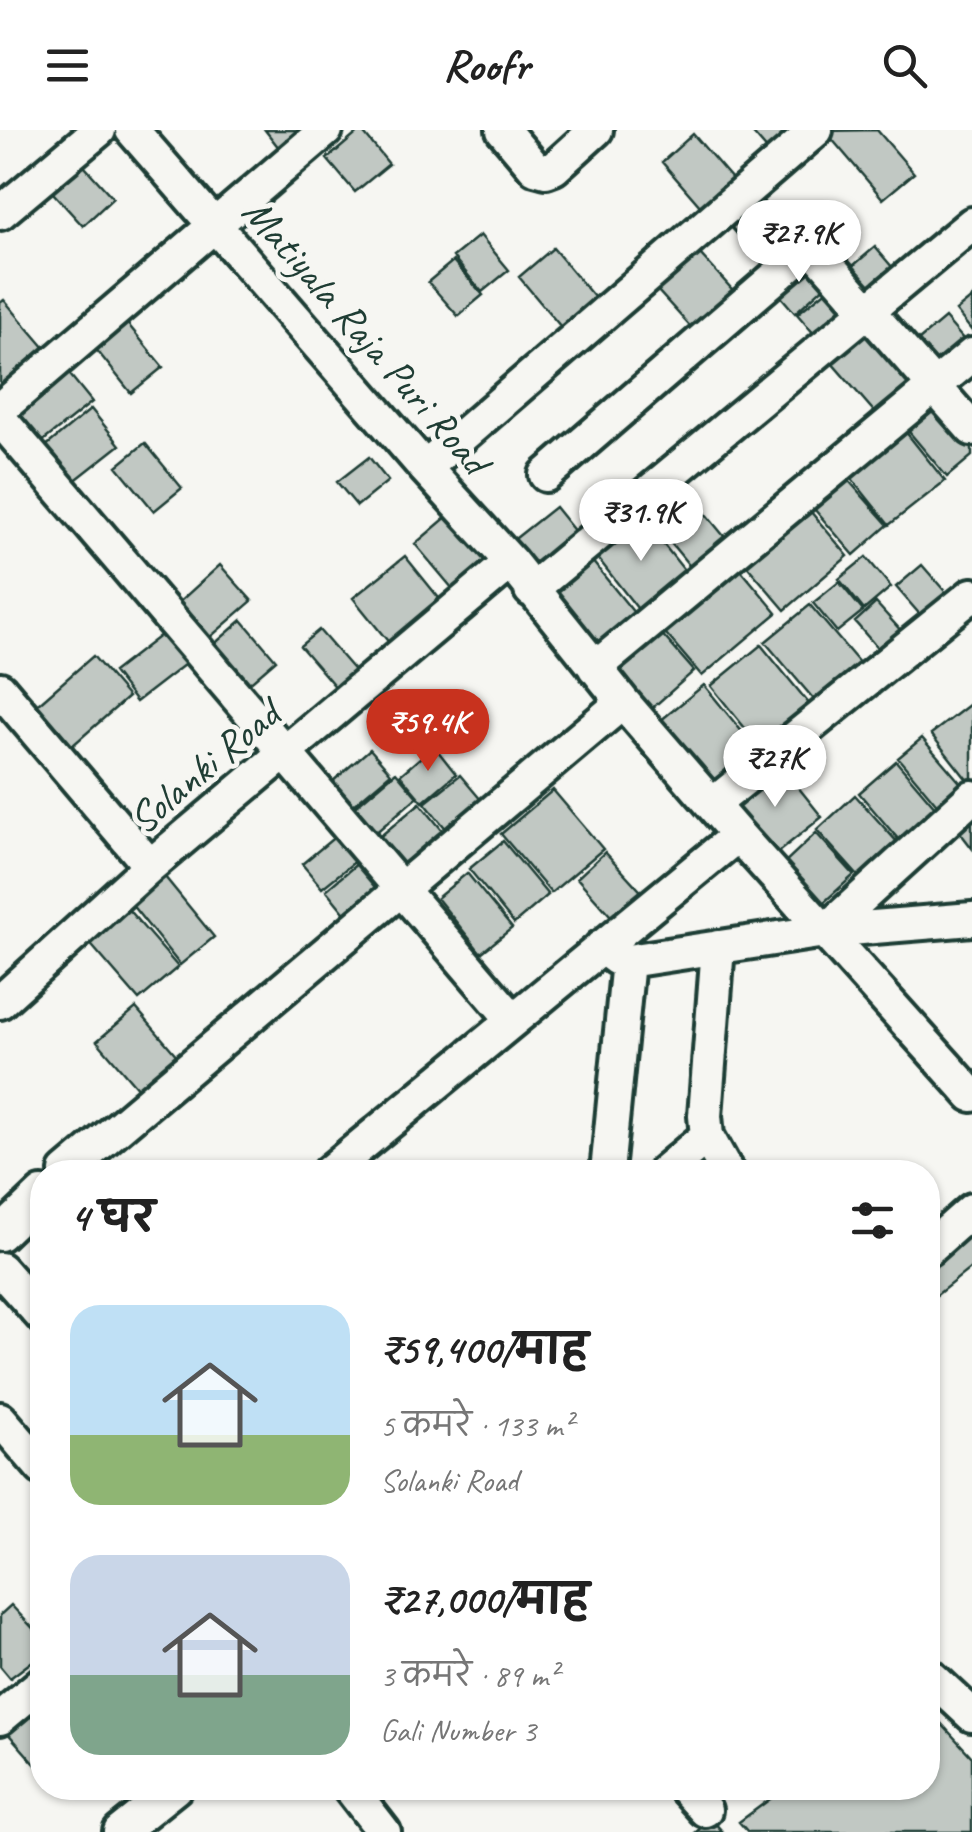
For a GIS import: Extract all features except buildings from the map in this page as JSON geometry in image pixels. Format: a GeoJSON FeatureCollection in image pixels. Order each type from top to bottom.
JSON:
{"type":"FeatureCollection","features":[{"type":"Feature","properties":{"kind":"street"},"geometry":{"type":"LineString","coordinates":[[0,213],[99,130]]}},
{"type":"Feature","properties":{"kind":"street","name":"Matiyala Raja Puri Road"},"geometry":{"type":"LineString","coordinates":[[132,130],[511,562],[595,668],[738,835],[972,1094]]}},
{"type":"Feature","properties":{"kind":"street"},"geometry":{"type":"LineString","coordinates":[[0,409],[326,130]]}},
{"type":"Feature","properties":{"kind":"street"},"geometry":{"type":"LineString","coordinates":[[502,130],[535,168],[546,172],[596,130]]}},
{"type":"Feature","properties":{"kind":"street"},"geometry":{"type":"LineString","coordinates":[[425,468],[816,130]]}},
{"type":"Feature","properties":{"kind":"street"},"geometry":{"type":"LineString","coordinates":[[531,590],[972,224]]}},
{"type":"Feature","properties":{"kind":"street"},"geometry":{"type":"LineString","coordinates":[[546,475],[808,248],[868,309],[972,430]]}},
{"type":"Feature","properties":{"kind":"street"},"geometry":{"type":"LineString","coordinates":[[595,668],[972,355]]}},
{"type":"Feature","properties":{"kind":"street"},"geometry":{"type":"LineString","coordinates":[[0,418],[513,1020]]}},
{"type":"Feature","properties":{"kind":"street","name":"Solanki Road"},"geometry":{"type":"LineString","coordinates":[[4,991],[511,562]]}},
{"type":"Feature","properties":{"kind":"street"},"geometry":{"type":"LineString","coordinates":[[712,805],[972,596]]}},
{"type":"Feature","properties":{"kind":"street"},"geometry":{"type":"LineString","coordinates":[[0,689],[150,866]]}},
{"type":"Feature","properties":{"kind":"street"},"geometry":{"type":"LineString","coordinates":[[80,1160],[624,702]]}},
{"type":"Feature","properties":{"kind":"street"},"geometry":{"type":"LineString","coordinates":[[826,931],[972,797]]}},
{"type":"Feature","properties":{"kind":"street"},"geometry":{"type":"LineString","coordinates":[[344,1160],[513,1020],[614,954],[738,835]]}},
{"type":"Feature","properties":{"kind":"street"},"geometry":{"type":"LineString","coordinates":[[614,954],[972,920]]}},
{"type":"Feature","properties":{"kind":"street"},"geometry":{"type":"LineString","coordinates":[[718,947],[706,1083],[707,1136],[720,1160]]}},
{"type":"Feature","properties":{"kind":"street"},"geometry":{"type":"LineString","coordinates":[[606,1160],[614,954]]}},
{"type":"Feature","properties":{"kind":"street"},"geometry":{"type":"LineString","coordinates":[[678,1160],[707,1136]]}},
{"type":"Feature","properties":{"kind":"street"},"geometry":{"type":"LineString","coordinates":[[0,1234],[30,1205]]}},
{"type":"Feature","properties":{"kind":"street"},"geometry":{"type":"LineString","coordinates":[[940,1238],[972,1210]]}},
{"type":"Feature","properties":{"kind":"street"},"geometry":{"type":"LineString","coordinates":[[0,1269],[30,1303]]}},
{"type":"Feature","properties":{"kind":"street"},"geometry":{"type":"LineString","coordinates":[[5,1435],[30,1457]]}},
{"type":"Feature","properties":{"kind":"street"},"geometry":{"type":"LineString","coordinates":[[940,1685],[972,1716]]}},
{"type":"Feature","properties":{"kind":"street"},"geometry":{"type":"LineString","coordinates":[[0,1718],[30,1693]]}},
{"type":"Feature","properties":{"kind":"street"},"geometry":{"type":"LineString","coordinates":[[120,1832],[160,1800]]}},
{"type":"Feature","properties":{"kind":"street"},"geometry":{"type":"LineString","coordinates":[[359,1800],[384,1832]]}}]}
